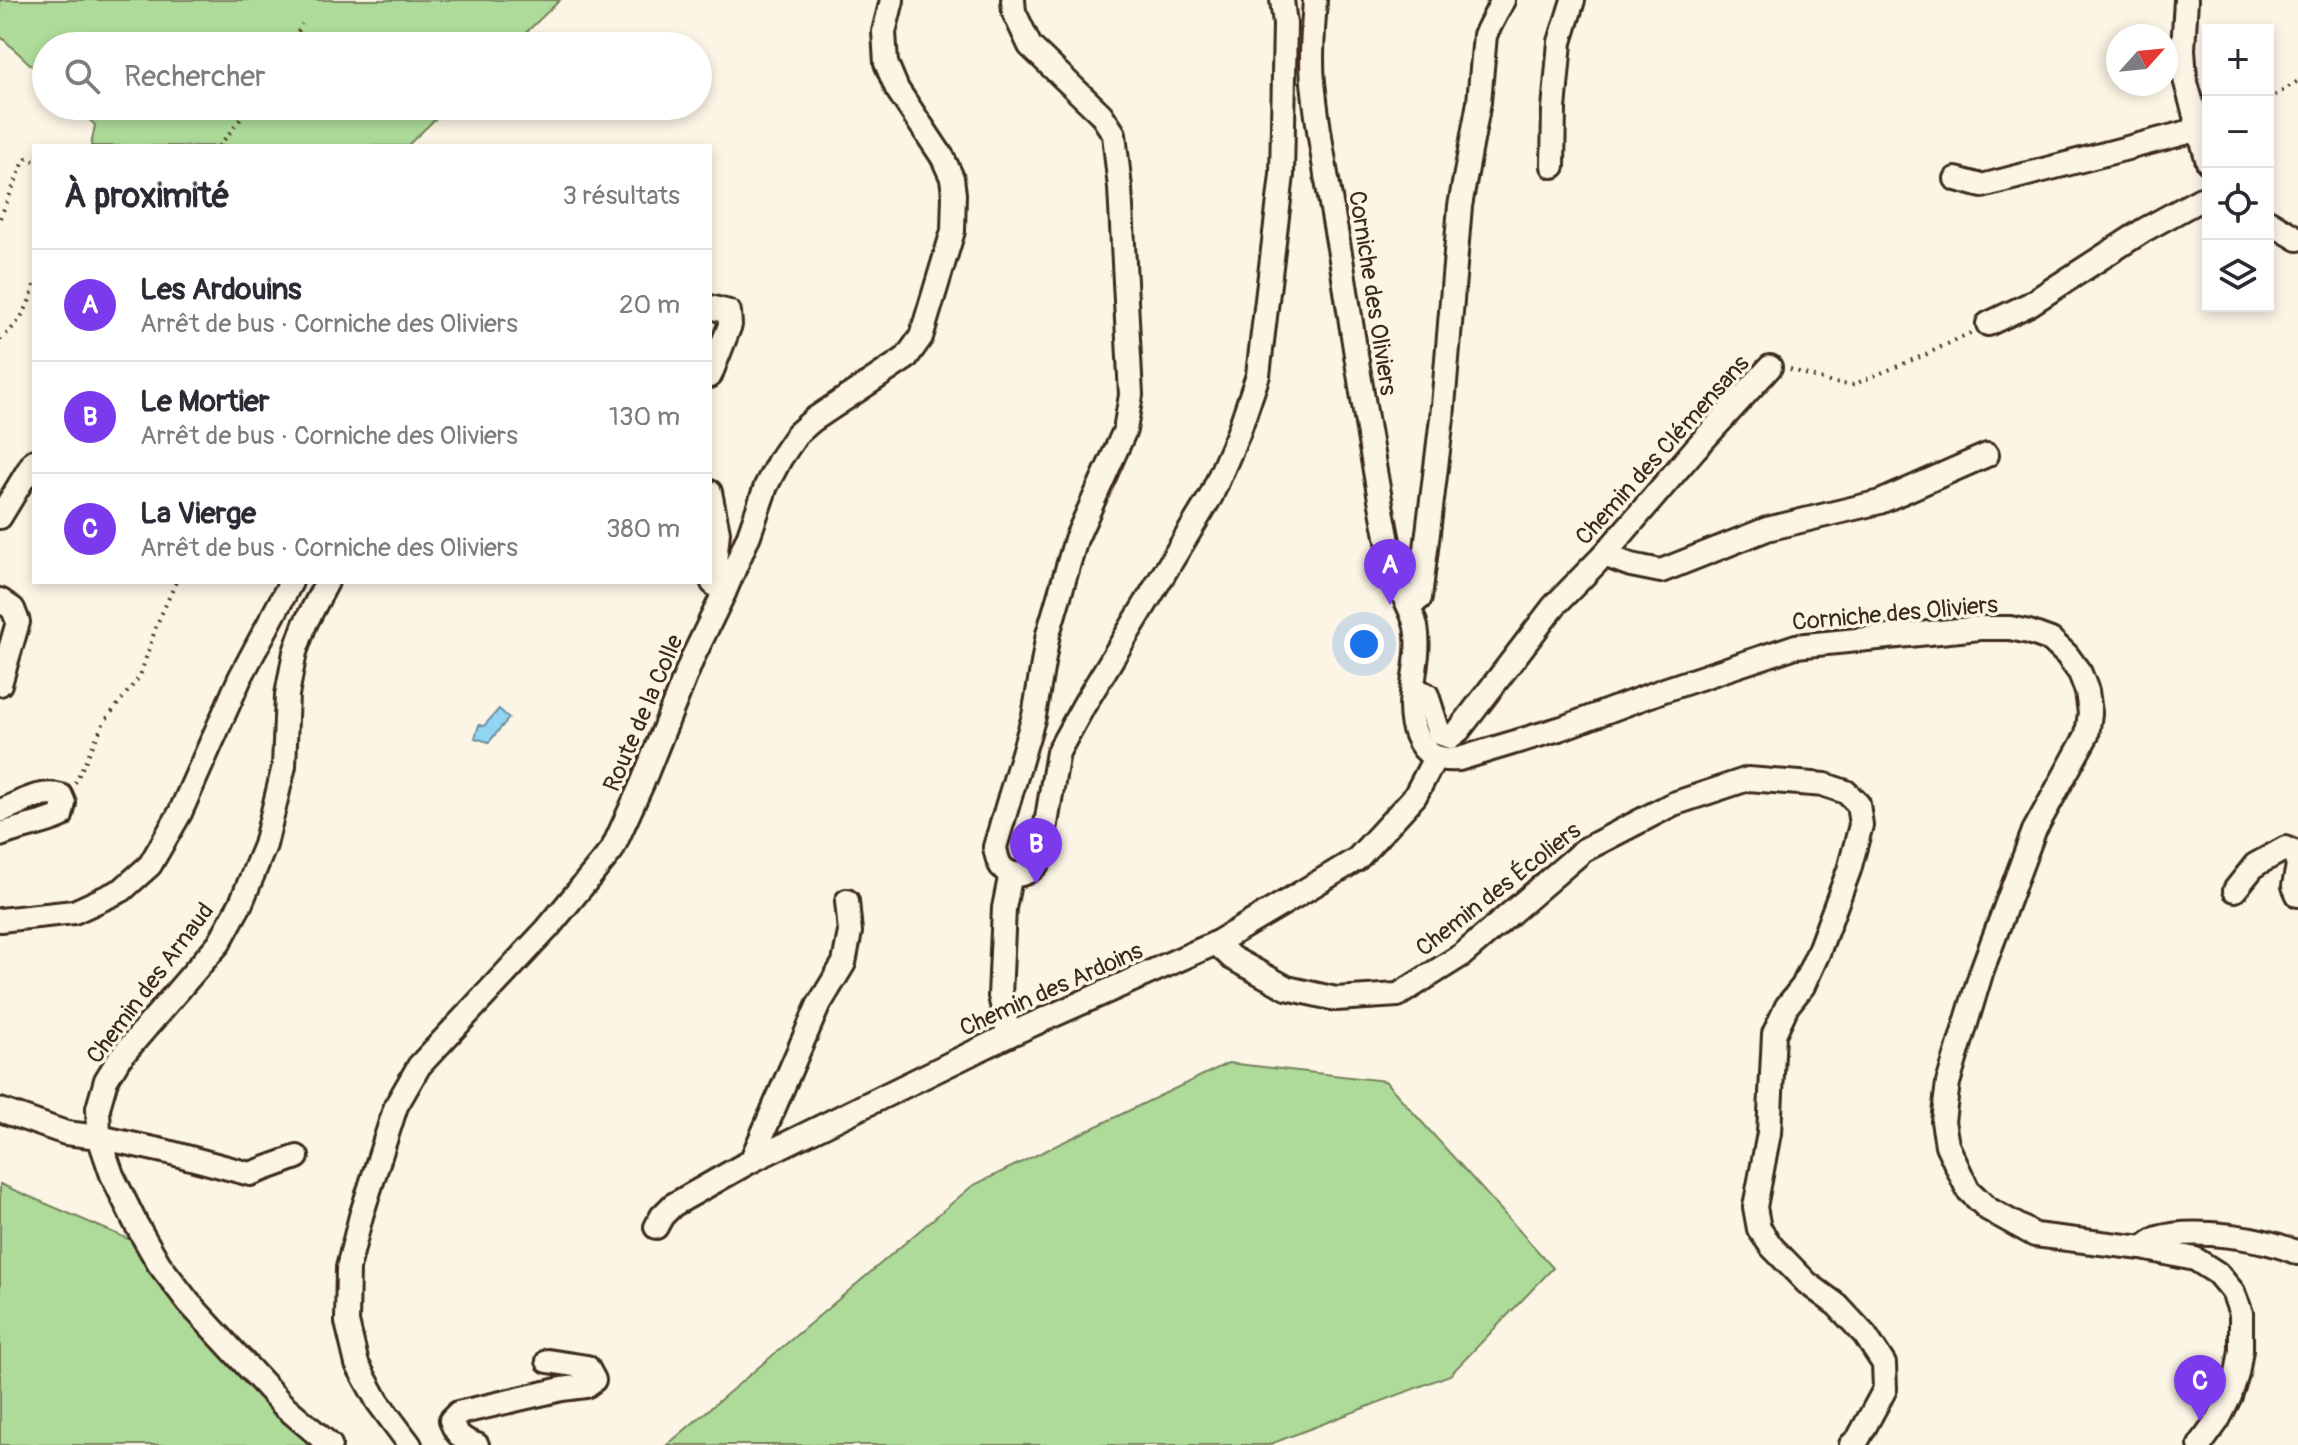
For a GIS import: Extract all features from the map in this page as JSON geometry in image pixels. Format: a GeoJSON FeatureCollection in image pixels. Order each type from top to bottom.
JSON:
{"type":"FeatureCollection","features":[{"type":"Feature","properties":{"kind":"street","name":"Route de la Colle"},"geometry":{"type":"LineString","coordinates":[[410,1445],[378,1402],[357,1364],[347,1322],[348,1268],[396,1106],[419,1066],[547,929],[612,850],[693,657],[749,535],[775,467],[797,434],[831,406],[906,358],[921,337],[953,231],[954,194],[952,178],[943,158],[897,89],[886,63],[884,32],[892,0]]}},
{"type":"Feature","properties":{"kind":"street"},"geometry":{"type":"LineString","coordinates":[[1013,0],[1014,12],[1030,46],[1101,114],[1114,134],[1120,188],[1131,395],[1125,430],[1076,539],[1048,634],[1034,716],[995,847],[1002,867],[1011,873],[1026,874],[1040,860],[1058,752],[1211,496],[1238,434],[1258,375],[1282,175],[1285,24],[1282,0]]}},
{"type":"Feature","properties":{"kind":"street","name":"Corniche des Oliviers"},"geometry":{"type":"LineString","coordinates":[[1315,0],[1313,89],[1395,575],[1417,629],[1410,707],[1412,721],[1424,750],[1435,758],[1459,759],[1562,728],[1796,646],[1980,628],[2010,628],[2051,640],[2080,673],[2087,691],[2090,713],[2087,735],[2034,831],[1987,956],[1948,1083],[1943,1121],[1947,1145],[1968,1190],[1988,1209],[2035,1235],[2142,1248],[2195,1259],[2217,1273],[2233,1292],[2241,1313],[2241,1350],[2237,1374],[2218,1420],[2200,1445]]}},
{"type":"Feature","properties":{"kind":"street"},"geometry":{"type":"LineString","coordinates":[[1410,606],[1420,598],[1442,418],[1460,206],[1479,102],[1485,35],[1503,0]]}},
{"type":"Feature","properties":{"kind":"street"},"geometry":{"type":"LineString","coordinates":[[1553,166],[1560,42],[1573,0]]}},
{"type":"Feature","properties":{"kind":"street"},"geometry":{"type":"LineString","coordinates":[[2186,0],[2185,79],[2202,137]]}},
{"type":"Feature","properties":{"kind":"street"},"geometry":{"type":"LineString","coordinates":[[1956,179],[1982,186],[2200,129]]}},
{"type":"Feature","properties":{"kind":"street"},"geometry":{"type":"LineString","coordinates":[[1988,324],[2030,304],[2144,230],[2202,201]]}},
{"type":"Feature","properties":{"kind":"street"},"geometry":{"type":"LineString","coordinates":[[2274,225],[2298,239]]}},
{"type":"Feature","properties":{"kind":"street"},"geometry":{"type":"LineString","coordinates":[[712,308],[729,312],[730,325],[712,371]]}},
{"type":"Feature","properties":{"kind":"street","name":"Chemin des Clémensans"},"geometry":{"type":"LineString","coordinates":[[1414,688],[1427,695],[1439,733],[1450,737],[1459,730],[1554,606],[1604,555],[1770,367]]}},
{"type":"Feature","properties":{"kind":"street"},"geometry":{"type":"LineString","coordinates":[[1604,555],[1661,571],[1767,529],[1880,502],[1987,455]]}},
{"type":"Feature","properties":{"kind":"street"},"geometry":{"type":"LineString","coordinates":[[0,517],[32,464]]}},
{"type":"Feature","properties":{"kind":"street"},"geometry":{"type":"LineString","coordinates":[[712,502],[718,532],[713,583],[724,593]]}},
{"type":"Feature","properties":{"kind":"street"},"geometry":{"type":"LineString","coordinates":[[0,920],[74,912],[122,890],[150,865],[180,813],[240,678],[290,584]]}},
{"type":"Feature","properties":{"kind":"street","name":"Chemin des Arnaud"},"geometry":{"type":"LineString","coordinates":[[326,584],[305,624],[295,652],[287,695],[284,766],[265,845],[241,903],[219,943],[156,1013],[113,1069],[106,1080],[98,1108],[99,1137],[112,1175],[136,1224],[167,1274],[189,1303],[283,1405],[330,1445]]}},
{"type":"Feature","properties":{"kind":"street"},"geometry":{"type":"LineString","coordinates":[[0,600],[13,609],[18,622],[0,684]]}},
{"type":"Feature","properties":{"kind":"street","name":"Chemin des Ardoins"},"geometry":{"type":"LineString","coordinates":[[656,1227],[673,1205],[751,1161],[1009,1035],[1216,943],[1357,859],[1415,796],[1435,758]]}},
{"type":"Feature","properties":{"kind":"street","name":"Chemin des Écoliers"},"geometry":{"type":"LineString","coordinates":[[1216,943],[1232,958],[1287,988],[1336,999],[1398,995],[1462,955],[1584,850],[1673,804],[1748,779],[1825,785],[1846,792],[1858,804],[1861,825],[1849,870],[1818,953],[1803,986],[1787,1006],[1774,1034],[1769,1133],[1755,1207],[1759,1229],[1772,1247],[1807,1283],[1837,1305],[1865,1335],[1884,1364],[1885,1389],[1858,1439],[1851,1445]]}},
{"type":"Feature","properties":{"kind":"street"},"geometry":{"type":"LineString","coordinates":[[0,811],[43,794],[61,796],[64,803],[61,816],[0,835]]}},
{"type":"Feature","properties":{"kind":"street"},"geometry":{"type":"LineString","coordinates":[[2235,890],[2255,865],[2286,848],[2294,852],[2298,865],[2294,886],[2298,895]]}},
{"type":"Feature","properties":{"kind":"street"},"geometry":{"type":"LineString","coordinates":[[1009,1035],[1000,996],[1004,908],[1011,873]]}},
{"type":"Feature","properties":{"kind":"street"},"geometry":{"type":"LineString","coordinates":[[751,1161],[818,1006],[844,963],[850,932],[847,901]]}},
{"type":"Feature","properties":{"kind":"street"},"geometry":{"type":"LineString","coordinates":[[0,1110],[66,1133],[168,1152],[250,1174],[297,1157]]}},
{"type":"Feature","properties":{"kind":"street"},"geometry":{"type":"LineString","coordinates":[[2142,1248],[2157,1239],[2185,1235],[2253,1238],[2298,1253]]}},
{"type":"Feature","properties":{"kind":"street"},"geometry":{"type":"LineString","coordinates":[[477,1445],[468,1443],[454,1432],[451,1420],[458,1413],[586,1386],[594,1380],[587,1367],[548,1361]]}},
{"type":"Feature","properties":{"kind":"path"},"geometry":{"type":"LineString","coordinates":[[298,32],[302,24]]}},
{"type":"Feature","properties":{"kind":"path"},"geometry":{"type":"LineString","coordinates":[[2274,96],[2298,81]]}},
{"type":"Feature","properties":{"kind":"path"},"geometry":{"type":"LineString","coordinates":[[221,144],[240,120]]}},
{"type":"Feature","properties":{"kind":"path"},"geometry":{"type":"LineString","coordinates":[[0,218],[22,166],[27,158],[32,160]]}},
{"type":"Feature","properties":{"kind":"path"},"geometry":{"type":"LineString","coordinates":[[0,340],[18,324],[32,295]]}},
{"type":"Feature","properties":{"kind":"path","name":"Chemin des Clémensans"},"geometry":{"type":"LineString","coordinates":[[1770,367],[1792,369],[1832,383],[1852,385],[1927,354],[1988,324]]}},
{"type":"Feature","properties":{"kind":"path"},"geometry":{"type":"LineString","coordinates":[[64,803],[104,722],[140,676],[157,624],[175,584]]}},
{"type":"Feature","properties":{"kind":"green space"},"geometry":{"type":"Polygon","coordinates":[[[0,0],[560,0],[527,32],[32,32],[32,66],[0,36],[0,0]]]}},
{"type":"Feature","properties":{"kind":"green space"},"geometry":{"type":"Polygon","coordinates":[[[90,120],[434,120],[409,144],[91,144],[95,125],[90,120]]]}},
{"type":"Feature","properties":{"kind":"green space"},"geometry":{"type":"Polygon","coordinates":[[[1228,1063],[1385,1081],[1553,1268],[1450,1375],[1268,1445],[667,1445],[972,1186],[1228,1063]]]}},
{"type":"Feature","properties":{"kind":"green space"},"geometry":{"type":"Polygon","coordinates":[[[0,1184],[131,1240],[321,1445],[0,1445],[0,1184]]]}},
{"type":"Feature","properties":{"kind":"water"},"geometry":{"type":"Polygon","coordinates":[[[499,709],[509,718],[489,742],[475,738],[479,725],[484,726],[499,709]]]}},
{"type":"Feature","properties":{"kind":"place","name":"Les Ardouins"},"geometry":{"type":"Point","coordinates":[1390,605]}},
{"type":"Feature","properties":{"kind":"place","name":"Le Mortier"},"geometry":{"type":"Point","coordinates":[1036,884]}},
{"type":"Feature","properties":{"kind":"place","name":"La Vierge"},"geometry":{"type":"Point","coordinates":[2200,1421]}}]}
